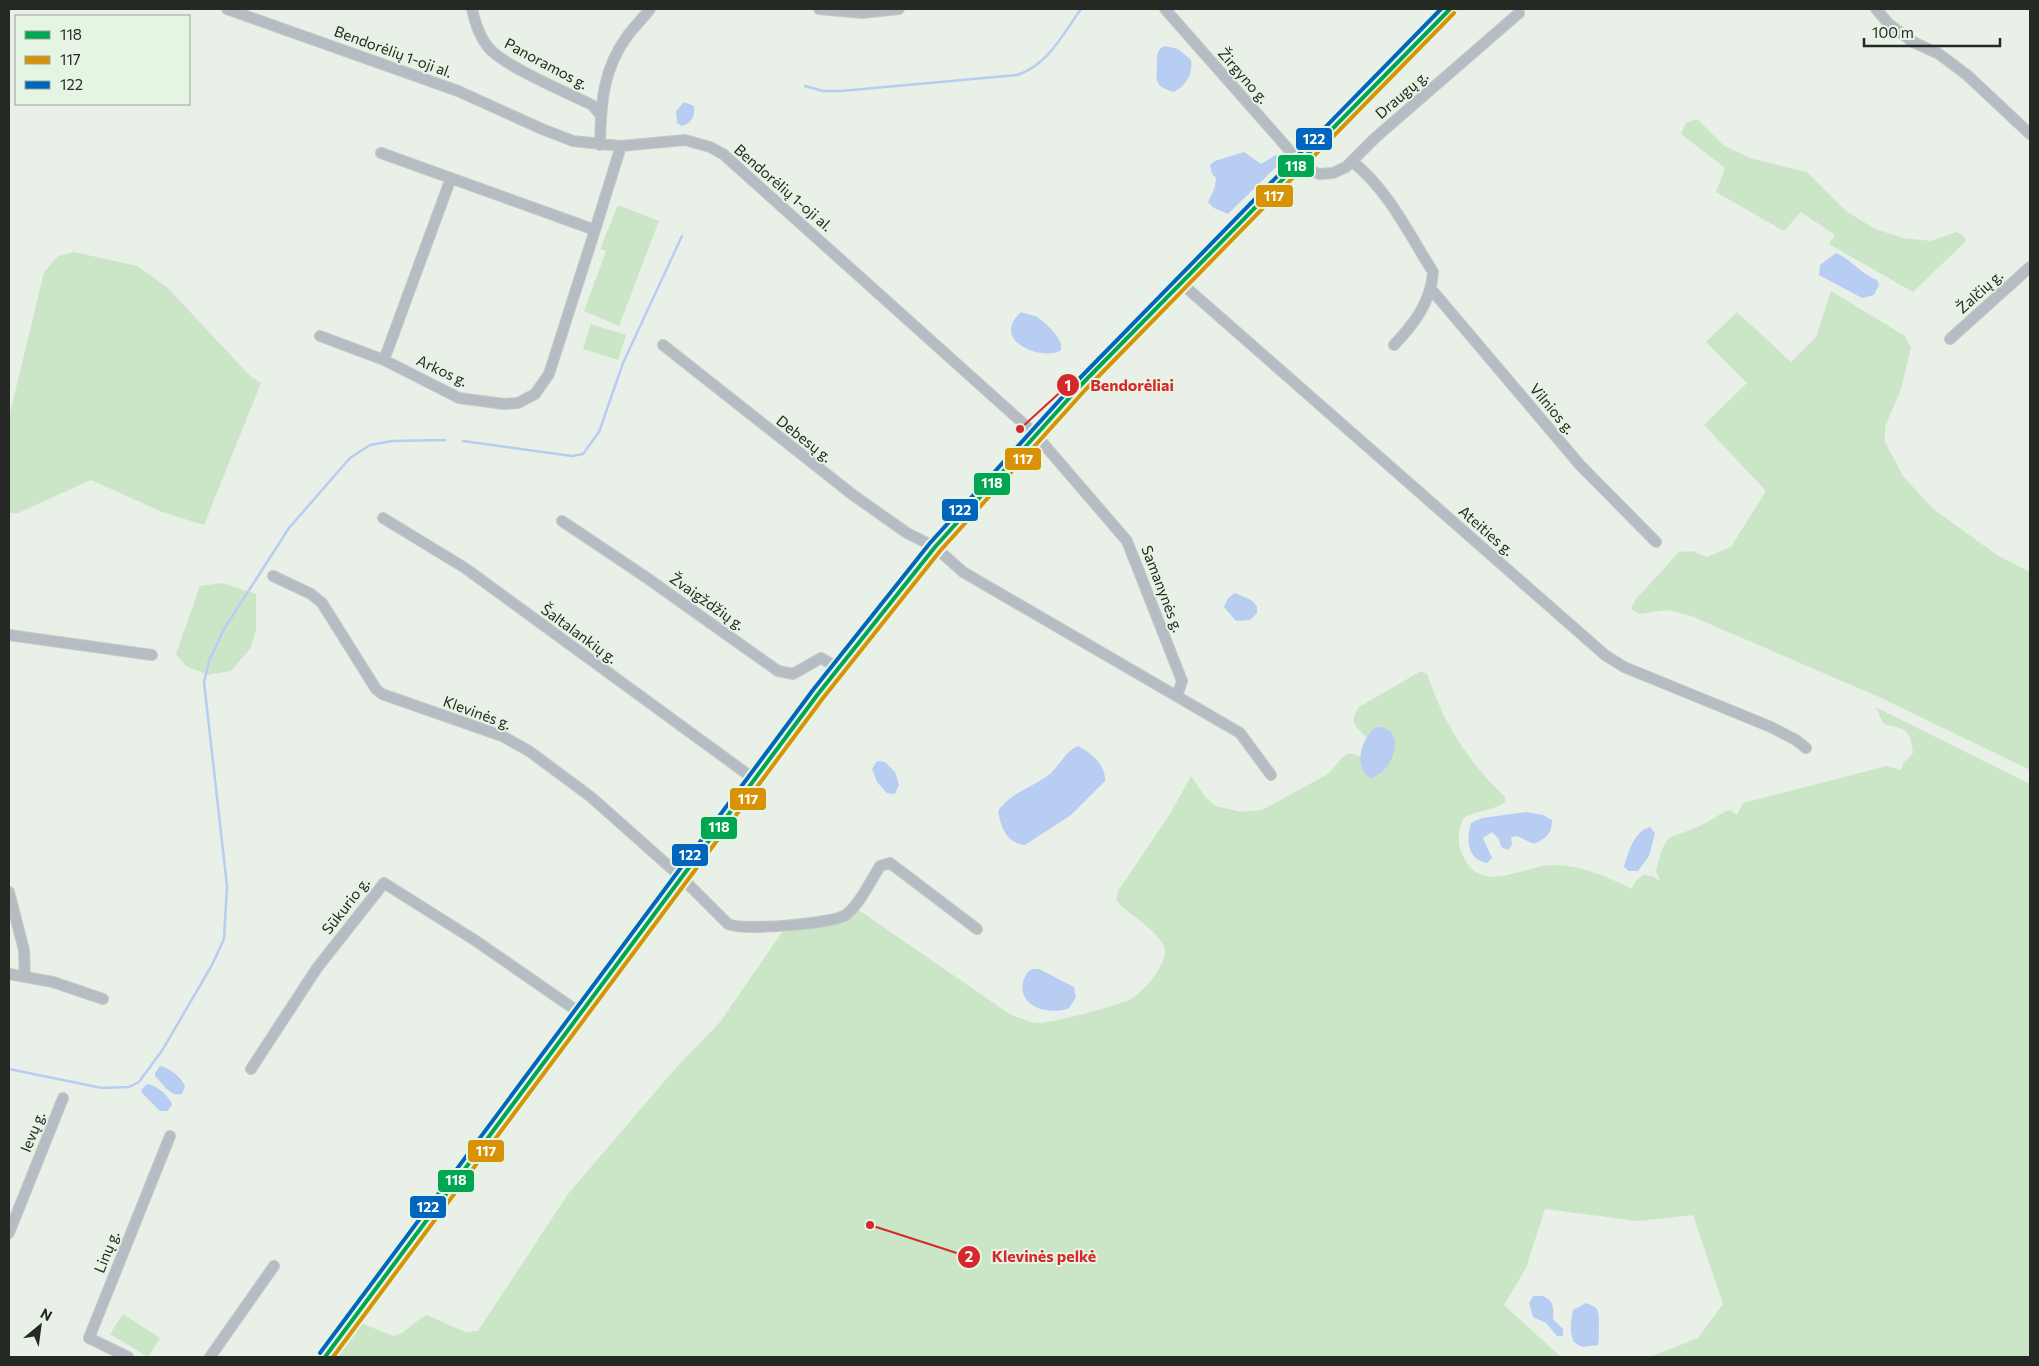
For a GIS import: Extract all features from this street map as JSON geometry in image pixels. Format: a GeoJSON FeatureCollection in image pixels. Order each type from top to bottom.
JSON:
{"type":"FeatureCollection","features":[{"type":"Feature","properties":{"kind":"main road"},"geometry":{"type":"LineString","coordinates":[[325,1357],[754,779],[838,668],[935,547],[1035,434],[1180,283],[1450,9]]}},
{"type":"Feature","properties":{"kind":"street","name":"Bendorėlių 1-oji al."},"geometry":{"type":"LineString","coordinates":[[227,9],[458,91],[563,137],[600,145],[621,146],[685,140],[710,147],[722,154],[1035,434]]}},
{"type":"Feature","properties":{"kind":"street","name":"Panoramos g."},"geometry":{"type":"LineString","coordinates":[[472,9],[482,39],[489,49],[504,60],[592,105],[600,114]]}},
{"type":"Feature","properties":{"kind":"street"},"geometry":{"type":"LineString","coordinates":[[600,145],[600,114],[604,83],[614,59],[627,36],[650,9]]}},
{"type":"Feature","properties":{"kind":"street"},"geometry":{"type":"LineString","coordinates":[[819,9],[862,13],[899,9]]}},
{"type":"Feature","properties":{"kind":"street","name":"Žirgyno g."},"geometry":{"type":"LineString","coordinates":[[1165,9],[1233,88],[1301,161]]}},
{"type":"Feature","properties":{"kind":"street"},"geometry":{"type":"LineString","coordinates":[[1876,9],[1890,24],[1913,42],[1939,54],[1967,75],[2030,134]]}},
{"type":"Feature","properties":{"kind":"street","name":"Draugų g."},"geometry":{"type":"LineString","coordinates":[[1301,161],[1305,168],[1319,174],[1333,172],[1353,162],[1375,138],[1519,13]]}},
{"type":"Feature","properties":{"kind":"street","name":"Arkos g."},"geometry":{"type":"LineString","coordinates":[[320,336],[384,360],[459,398],[504,404],[526,400],[541,389],[549,374],[621,146]]}},
{"type":"Feature","properties":{"kind":"street"},"geometry":{"type":"LineString","coordinates":[[381,153],[595,230]]}},
{"type":"Feature","properties":{"kind":"street"},"geometry":{"type":"LineString","coordinates":[[1353,162],[1369,175],[1379,188],[1433,272],[1428,302],[1406,333],[1394,346]]}},
{"type":"Feature","properties":{"kind":"street"},"geometry":{"type":"LineString","coordinates":[[384,360],[451,178]]}},
{"type":"Feature","properties":{"kind":"street","name":"Žalčių g."},"geometry":{"type":"LineString","coordinates":[[1950,339],[2030,267]]}},
{"type":"Feature","properties":{"kind":"street","name":"Ateities g."},"geometry":{"type":"LineString","coordinates":[[1180,283],[1605,655],[1624,667],[1771,726],[1806,748]]}},
{"type":"Feature","properties":{"kind":"street","name":"Vilnios g."},"geometry":{"type":"LineString","coordinates":[[1431,289],[1580,465],[1656,542]]}},
{"type":"Feature","properties":{"kind":"street","name":"Debesų g."},"geometry":{"type":"LineString","coordinates":[[663,344],[853,495],[907,533],[935,547]]}},
{"type":"Feature","properties":{"kind":"street","name":"Samanynės g."},"geometry":{"type":"LineString","coordinates":[[1035,434],[1128,541],[1182,681],[1177,696]]}},
{"type":"Feature","properties":{"kind":"street","name":"Šaltalankių g."},"geometry":{"type":"LineString","coordinates":[[383,518],[464,568],[754,779]]}},
{"type":"Feature","properties":{"kind":"street","name":"Žvaigždžių g."},"geometry":{"type":"LineString","coordinates":[[562,521],[647,578],[778,671],[793,674],[821,658],[838,668]]}},
{"type":"Feature","properties":{"kind":"street"},"geometry":{"type":"LineString","coordinates":[[935,547],[963,572],[1240,733],[1271,774]]}},
{"type":"Feature","properties":{"kind":"street","name":"Klevinės g."},"geometry":{"type":"LineString","coordinates":[[273,576],[311,594],[322,603],[376,689],[382,694],[502,736],[529,751],[591,796],[681,877],[728,924],[738,928],[770,927],[832,920],[846,916],[880,866],[890,863],[977,929]]}},
{"type":"Feature","properties":{"kind":"street"},"geometry":{"type":"LineString","coordinates":[[9,636],[152,655]]}},
{"type":"Feature","properties":{"kind":"street","name":"Sūkurio g."},"geometry":{"type":"LineString","coordinates":[[251,1069],[317,968],[384,883],[476,941],[580,1013]]}},
{"type":"Feature","properties":{"kind":"street"},"geometry":{"type":"LineString","coordinates":[[9,892],[24,950],[25,976]]}},
{"type":"Feature","properties":{"kind":"street"},"geometry":{"type":"LineString","coordinates":[[9,974],[53,982],[103,999]]}},
{"type":"Feature","properties":{"kind":"street","name":"Ievų g."},"geometry":{"type":"LineString","coordinates":[[9,1234],[63,1098]]}},
{"type":"Feature","properties":{"kind":"street","name":"Linų g."},"geometry":{"type":"LineString","coordinates":[[128,1357],[89,1338],[170,1136]]}},
{"type":"Feature","properties":{"kind":"street"},"geometry":{"type":"LineString","coordinates":[[210,1357],[274,1266]]}},
{"type":"Feature","properties":{"kind":"green space"},"geometry":{"type":"Polygon","coordinates":[[[1697,119],[1724,146],[1753,159],[1807,172],[1846,211],[1875,229],[1903,238],[1931,241],[1956,232],[1964,236],[1966,241],[1913,292],[1829,244],[1835,235],[1801,212],[1784,231],[1716,192],[1725,168],[1681,134],[1686,123],[1697,119]]]}},
{"type":"Feature","properties":{"kind":"green space"},"geometry":{"type":"Polygon","coordinates":[[[618,205],[659,221],[619,326],[584,311],[606,251],[600,249],[618,205]]]}},
{"type":"Feature","properties":{"kind":"green space"},"geometry":{"type":"Polygon","coordinates":[[[74,252],[137,266],[167,287],[250,376],[261,383],[204,525],[162,512],[91,480],[18,513],[9,513],[9,417],[44,272],[58,256],[74,252]]]}},
{"type":"Feature","properties":{"kind":"green space"},"geometry":{"type":"Polygon","coordinates":[[[1831,291],[1905,336],[1911,348],[1901,389],[1885,427],[1885,442],[1903,476],[1933,509],[1997,555],[2030,572],[2030,770],[1879,697],[1691,616],[1667,610],[1639,614],[1631,609],[1636,599],[1679,552],[1693,551],[1707,557],[1731,547],[1766,491],[1704,425],[1747,383],[1706,342],[1737,312],[1791,362],[1816,337],[1831,291]]]}},
{"type":"Feature","properties":{"kind":"green space"},"geometry":{"type":"Polygon","coordinates":[[[591,324],[626,335],[618,360],[583,349],[591,324]]]}},
{"type":"Feature","properties":{"kind":"green space"},"geometry":{"type":"Polygon","coordinates":[[[222,583],[256,594],[256,630],[250,649],[231,671],[208,675],[186,666],[176,654],[200,586],[222,583]]]}},
{"type":"Feature","properties":{"kind":"green space"},"geometry":{"type":"Polygon","coordinates":[[[1421,671],[1427,674],[1441,710],[1458,741],[1479,769],[1505,797],[1505,802],[1500,805],[1468,815],[1463,818],[1461,823],[1459,838],[1461,853],[1472,869],[1482,875],[1493,877],[1555,865],[1575,867],[1595,873],[1632,889],[1634,883],[1643,875],[1652,876],[1660,881],[1656,871],[1663,848],[1670,838],[1702,825],[1730,810],[1737,815],[1743,803],[1887,766],[1901,770],[1904,762],[1913,753],[1910,739],[1906,731],[1884,724],[1875,707],[2030,784],[2030,1357],[1650,1357],[1698,1338],[1723,1304],[1693,1215],[1638,1221],[1545,1209],[1526,1268],[1504,1305],[1561,1357],[338,1357],[361,1323],[393,1336],[403,1332],[427,1315],[465,1332],[478,1331],[568,1194],[674,1070],[720,1022],[783,931],[846,920],[857,909],[1011,1015],[1030,1022],[1043,1023],[1054,1021],[1122,1003],[1134,997],[1158,971],[1165,956],[1165,950],[1159,938],[1116,900],[1118,891],[1170,814],[1191,776],[1206,798],[1216,806],[1241,812],[1262,810],[1328,774],[1349,753],[1360,756],[1366,775],[1370,778],[1370,733],[1367,738],[1355,724],[1354,716],[1359,707],[1421,671]]]}},
{"type":"Feature","properties":{"kind":"green space"},"geometry":{"type":"Polygon","coordinates":[[[123,1314],[160,1338],[148,1357],[110,1334],[123,1314]]]}},
{"type":"Feature","properties":{"kind":"water"},"geometry":{"type":"Polygon","coordinates":[[[1165,46],[1178,49],[1191,60],[1191,70],[1188,79],[1174,92],[1162,87],[1157,81],[1157,54],[1165,46]]]}},
{"type":"Feature","properties":{"kind":"water"},"geometry":{"type":"Polygon","coordinates":[[[684,102],[694,106],[694,113],[692,119],[682,126],[677,123],[676,111],[684,102]]]}},
{"type":"Feature","properties":{"kind":"water"},"geometry":{"type":"Polygon","coordinates":[[[1244,152],[1261,164],[1276,155],[1280,159],[1276,167],[1228,214],[1214,208],[1208,202],[1215,187],[1216,178],[1212,174],[1210,165],[1215,161],[1244,152]]]}},
{"type":"Feature","properties":{"kind":"water"},"geometry":{"type":"Polygon","coordinates":[[[1836,253],[1877,280],[1879,285],[1874,295],[1862,298],[1819,275],[1820,265],[1836,253]]]}},
{"type":"Feature","properties":{"kind":"water"},"geometry":{"type":"Polygon","coordinates":[[[1021,312],[1037,317],[1049,327],[1060,341],[1061,350],[1054,353],[1033,351],[1023,347],[1015,340],[1011,332],[1013,323],[1021,312]]]}},
{"type":"Feature","properties":{"kind":"water"},"geometry":{"type":"Polygon","coordinates":[[[1235,593],[1251,600],[1257,606],[1257,613],[1250,620],[1236,621],[1224,607],[1228,598],[1235,593]]]}},
{"type":"Feature","properties":{"kind":"water"},"geometry":{"type":"Polygon","coordinates":[[[1376,727],[1386,729],[1392,734],[1395,741],[1394,750],[1386,768],[1370,778],[1361,767],[1360,759],[1363,745],[1376,727]]]}},
{"type":"Feature","properties":{"kind":"water"},"geometry":{"type":"Polygon","coordinates":[[[1078,746],[1097,760],[1105,775],[1105,781],[1071,815],[1025,845],[1009,838],[1003,829],[998,811],[1003,804],[1051,773],[1067,754],[1078,746]]]}},
{"type":"Feature","properties":{"kind":"water"},"geometry":{"type":"Polygon","coordinates":[[[877,761],[885,762],[895,772],[899,785],[895,794],[887,793],[877,782],[872,769],[877,761]]]}},
{"type":"Feature","properties":{"kind":"water"},"geometry":{"type":"Polygon","coordinates":[[[1526,812],[1543,815],[1552,820],[1551,829],[1545,837],[1534,844],[1517,836],[1511,837],[1512,845],[1508,850],[1501,847],[1499,839],[1492,832],[1483,838],[1492,858],[1487,863],[1475,857],[1469,842],[1471,823],[1482,818],[1526,812]]]}},
{"type":"Feature","properties":{"kind":"water"},"geometry":{"type":"Polygon","coordinates":[[[1650,827],[1655,833],[1649,856],[1638,871],[1629,871],[1624,867],[1632,843],[1644,829],[1650,827]]]}},
{"type":"Feature","properties":{"kind":"water"},"geometry":{"type":"Polygon","coordinates":[[[1032,969],[1039,969],[1074,987],[1076,997],[1069,1008],[1053,1011],[1045,1010],[1030,1003],[1025,998],[1023,982],[1027,973],[1032,969]]]}},
{"type":"Feature","properties":{"kind":"water"},"geometry":{"type":"Polygon","coordinates":[[[160,1066],[172,1071],[181,1080],[185,1086],[182,1094],[170,1092],[155,1076],[160,1066]]]}},
{"type":"Feature","properties":{"kind":"water"},"geometry":{"type":"Polygon","coordinates":[[[147,1084],[158,1088],[168,1097],[172,1104],[168,1111],[160,1111],[142,1093],[141,1090],[147,1084]]]}},
{"type":"Feature","properties":{"kind":"water"},"geometry":{"type":"Polygon","coordinates":[[[1533,1296],[1543,1296],[1549,1300],[1553,1309],[1553,1319],[1563,1329],[1563,1336],[1557,1336],[1546,1323],[1533,1317],[1529,1303],[1533,1296]]]}},
{"type":"Feature","properties":{"kind":"water"},"geometry":{"type":"Polygon","coordinates":[[[1586,1303],[1598,1311],[1598,1345],[1582,1347],[1574,1342],[1571,1334],[1571,1322],[1573,1310],[1586,1303]]]}},
{"type":"Feature","properties":{"kind":"waterway"},"geometry":{"type":"LineString","coordinates":[[805,86],[823,91],[841,91],[1017,75],[1038,64],[1054,48],[1081,9]]}},
{"type":"Feature","properties":{"kind":"waterway"},"geometry":{"type":"LineString","coordinates":[[463,441],[572,456],[583,454],[599,432],[623,363],[682,236]]}},
{"type":"Feature","properties":{"kind":"waterway"},"geometry":{"type":"LineString","coordinates":[[9,1069],[102,1088],[129,1087],[139,1082],[163,1049],[212,965],[224,939],[227,886],[204,682],[209,661],[224,629],[289,528],[350,458],[370,445],[392,441],[445,440]]}},
{"type":"Feature","properties":{"kind":"transit line","name":"122"},"geometry":{"type":"LineString","coordinates":[[320,1353],[813,690],[930,543],[1077,381],[1441,9]]}},
{"type":"Feature","properties":{"kind":"transit line","name":"118"},"geometry":{"type":"LineString","coordinates":[[325,1357],[818,694],[935,547],[1081,385],[1450,9]]}},
{"type":"Feature","properties":{"kind":"transit line","name":"117"},"geometry":{"type":"LineString","coordinates":[[333,1357],[823,698],[940,551],[1086,389],[1454,13]]}},
{"type":"Feature","properties":{"kind":"place","name":"Bendorėliai"},"geometry":{"type":"Point","coordinates":[1020,429]}},
{"type":"Feature","properties":{"kind":"place","name":"Klevinės pelkė"},"geometry":{"type":"Point","coordinates":[870,1225]}}]}
